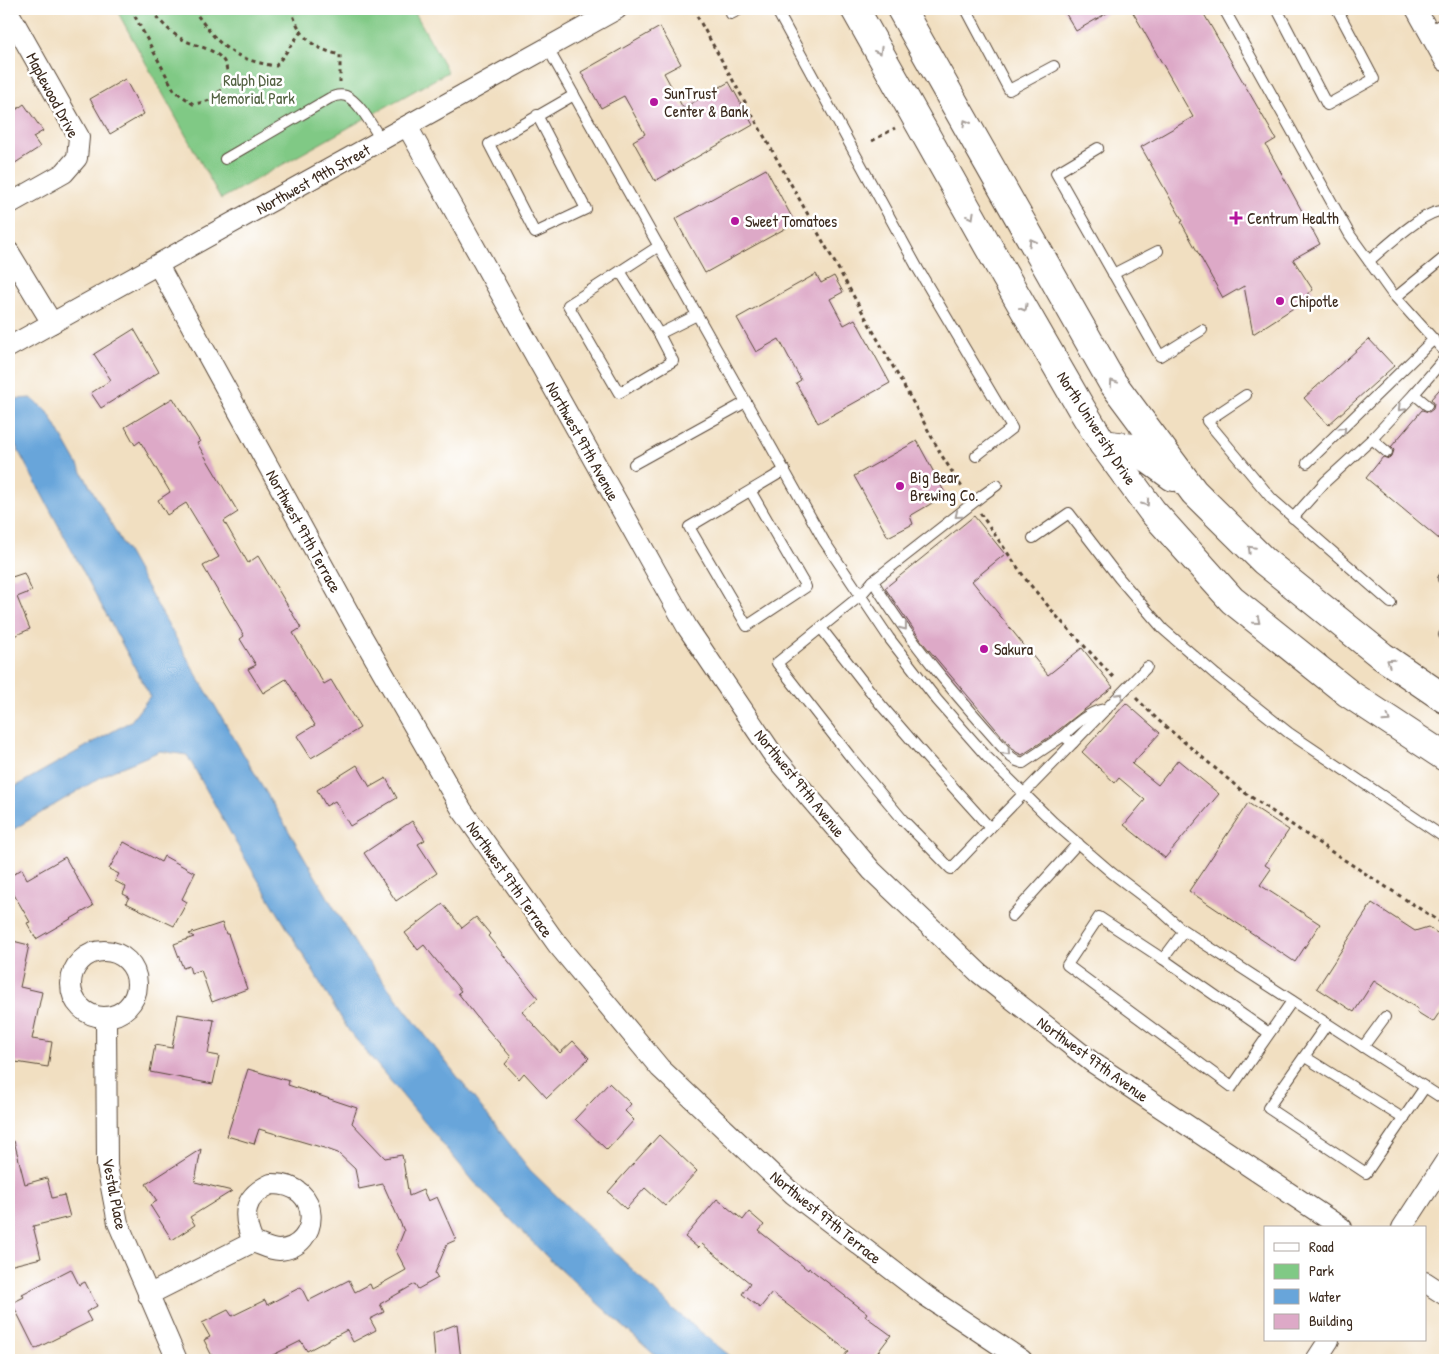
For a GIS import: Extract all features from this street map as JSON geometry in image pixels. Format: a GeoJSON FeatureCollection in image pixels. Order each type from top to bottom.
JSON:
{"type":"FeatureCollection","features":[{"type":"Feature","properties":{"kind":"main road","name":"North University Drive"},"geometry":{"type":"LineString","coordinates":[[855,9],[1044,344],[1103,444],[1152,511],[1232,600],[1348,692],[1445,757]]}},
{"type":"Feature","properties":{"kind":"main road"},"geometry":{"type":"LineString","coordinates":[[901,9],[1112,382],[1194,492],[1264,562],[1382,656],[1445,699]]}},
{"type":"Feature","properties":{"kind":"main road"},"geometry":{"type":"LineString","coordinates":[[1044,344],[1101,408],[1120,418],[1141,422]]}},
{"type":"Feature","properties":{"kind":"main road"},"geometry":{"type":"LineString","coordinates":[[1103,444],[1132,448],[1194,492]]}},
{"type":"Feature","properties":{"kind":"street","name":"Northwest 19th Street"},"geometry":{"type":"LineString","coordinates":[[9,348],[616,9]]}},
{"type":"Feature","properties":{"kind":"street"},"geometry":{"type":"LineString","coordinates":[[1416,9],[1437,27],[1445,61]]}},
{"type":"Feature","properties":{"kind":"street","name":"Maplewood Drive"},"geometry":{"type":"LineString","coordinates":[[9,13],[79,137],[77,158],[64,173],[9,204]]}},
{"type":"Feature","properties":{"kind":"street","name":"Northwest 97th Avenue"},"geometry":{"type":"LineString","coordinates":[[407,126],[687,626],[774,756],[872,871],[979,973],[1092,1062],[1339,1226]]}},
{"type":"Feature","properties":{"kind":"street"},"geometry":{"type":"LineString","coordinates":[[9,252],[52,324]]}},
{"type":"Feature","properties":{"kind":"street","name":"Northwest 97th Terrace"},"geometry":{"type":"LineString","coordinates":[[158,265],[355,624],[462,810],[557,944],[660,1068],[793,1194],[926,1296],[1022,1360]]}},
{"type":"Feature","properties":{"kind":"street","name":"Vestal Place"},"geometry":{"type":"LineString","coordinates":[[106,1018],[107,1166],[118,1223],[177,1360]]}},
{"type":"Feature","properties":{"kind":"street"},"geometry":{"type":"LineString","coordinates":[[1403,1226],[1445,1162]]}},
{"type":"Feature","properties":{"kind":"street"},"geometry":{"type":"LineString","coordinates":[[148,1295],[253,1242]]}},
{"type":"Feature","properties":{"kind":"street"},"geometry":{"type":"LineString","coordinates":[[1426,1283],[1445,1295]]}},
{"type":"Feature","properties":{"kind":"street"},"geometry":{"type":"LineString","coordinates":[[1316,1360],[1328,1342]]}},
{"type":"Feature","properties":{"kind":"lane"},"geometry":{"type":"LineString","coordinates":[[731,14],[742,9]]}},
{"type":"Feature","properties":{"kind":"lane"},"geometry":{"type":"LineString","coordinates":[[776,9],[918,269],[1012,428],[976,456]]}},
{"type":"Feature","properties":{"kind":"lane"},"geometry":{"type":"LineString","coordinates":[[966,9],[1009,90],[1054,66]]}},
{"type":"Feature","properties":{"kind":"lane"},"geometry":{"type":"LineString","coordinates":[[1224,9],[1350,235],[1396,297],[1445,352]]}},
{"type":"Feature","properties":{"kind":"lane"},"geometry":{"type":"LineString","coordinates":[[1277,9],[1327,105],[1374,79],[1337,9]]}},
{"type":"Feature","properties":{"kind":"lane"},"geometry":{"type":"LineString","coordinates":[[547,47],[824,540],[889,638],[937,700],[987,757],[1024,793],[1112,873],[1158,908],[1184,932],[1445,1100]]}},
{"type":"Feature","properties":{"kind":"lane"},"geometry":{"type":"LineString","coordinates":[[225,159],[330,98],[339,95],[348,97],[360,108],[382,141]]}},
{"type":"Feature","properties":{"kind":"lane"},"geometry":{"type":"LineString","coordinates":[[537,115],[586,209],[535,233],[489,144],[537,115],[574,96]]}},
{"type":"Feature","properties":{"kind":"lane"},"geometry":{"type":"LineString","coordinates":[[1098,148],[1056,173],[1112,274],[1160,356],[1202,330]]}},
{"type":"Feature","properties":{"kind":"lane"},"geometry":{"type":"LineString","coordinates":[[1369,261],[1416,221],[1440,210],[1445,211]]}},
{"type":"Feature","properties":{"kind":"lane"},"geometry":{"type":"LineString","coordinates":[[620,271],[659,334],[673,361],[619,393],[568,305],[620,271],[659,246]]}},
{"type":"Feature","properties":{"kind":"lane"},"geometry":{"type":"LineString","coordinates":[[1112,274],[1158,251]]}},
{"type":"Feature","properties":{"kind":"lane"},"geometry":{"type":"LineString","coordinates":[[1396,297],[1445,257]]}},
{"type":"Feature","properties":{"kind":"lane"},"geometry":{"type":"LineString","coordinates":[[659,334],[697,315]]}},
{"type":"Feature","properties":{"kind":"lane"},"geometry":{"type":"LineString","coordinates":[[1307,463],[1433,340]]}},
{"type":"Feature","properties":{"kind":"lane"},"geometry":{"type":"LineString","coordinates":[[1294,518],[1325,482],[1372,439],[1445,358]]}},
{"type":"Feature","properties":{"kind":"lane"},"geometry":{"type":"LineString","coordinates":[[1414,394],[1427,405]]}},
{"type":"Feature","properties":{"kind":"lane"},"geometry":{"type":"LineString","coordinates":[[1246,395],[1207,421],[1272,499],[1391,603]]}},
{"type":"Feature","properties":{"kind":"lane"},"geometry":{"type":"LineString","coordinates":[[634,464],[746,402]]}},
{"type":"Feature","properties":{"kind":"lane"},"geometry":{"type":"LineString","coordinates":[[1372,439],[1387,452]]}},
{"type":"Feature","properties":{"kind":"lane"},"geometry":{"type":"LineString","coordinates":[[751,492],[806,587],[747,626],[689,528],[785,470]]}},
{"type":"Feature","properties":{"kind":"lane"},"geometry":{"type":"LineString","coordinates":[[997,485],[873,581],[860,596],[777,662],[864,774],[903,820],[951,869],[1147,667]]}},
{"type":"Feature","properties":{"kind":"lane"},"geometry":{"type":"LineString","coordinates":[[1033,538],[1068,513],[1119,578],[1163,629],[1216,676],[1289,733],[1445,838]]}},
{"type":"Feature","properties":{"kind":"lane"},"geometry":{"type":"LineString","coordinates":[[873,581],[916,643],[981,722],[1011,757],[1017,761],[1023,763],[1094,711],[1107,709]]}},
{"type":"Feature","properties":{"kind":"lane"},"geometry":{"type":"LineString","coordinates":[[821,628],[881,705],[990,828]]}},
{"type":"Feature","properties":{"kind":"lane"},"geometry":{"type":"LineString","coordinates":[[1062,736],[1073,743]]}},
{"type":"Feature","properties":{"kind":"lane"},"geometry":{"type":"LineString","coordinates":[[1012,916],[1078,843]]}},
{"type":"Feature","properties":{"kind":"lane"},"geometry":{"type":"LineString","coordinates":[[1269,1033],[1099,917],[1067,965],[1232,1087],[1292,1001]]}},
{"type":"Feature","properties":{"kind":"lane"},"geometry":{"type":"LineString","coordinates":[[1163,960],[1184,932]]}},
{"type":"Feature","properties":{"kind":"lane"},"geometry":{"type":"LineString","coordinates":[[1363,1047],[1385,1017]]}},
{"type":"Feature","properties":{"kind":"lane"},"geometry":{"type":"LineString","coordinates":[[1327,1024],[1268,1108],[1366,1173],[1425,1087]]}},
{"type":"Feature","properties":{"kind":"lane"},"geometry":{"type":"LineString","coordinates":[[1305,1057],[1404,1119]]}},
{"type":"Feature","properties":{"kind":"path"},"geometry":{"type":"LineString","coordinates":[[131,9],[174,90],[193,104],[209,101],[220,91],[227,74],[224,60],[210,49],[183,40],[162,23],[150,9]]}},
{"type":"Feature","properties":{"kind":"path"},"geometry":{"type":"LineString","coordinates":[[193,9],[216,39],[234,55],[260,64],[276,66],[300,33]]}},
{"type":"Feature","properties":{"kind":"path"},"geometry":{"type":"LineString","coordinates":[[293,9],[293,15],[300,33],[321,50],[340,55],[339,95]]}},
{"type":"Feature","properties":{"kind":"path"},"geometry":{"type":"LineString","coordinates":[[693,9],[916,406],[942,456],[1027,580],[1060,620],[1121,685]]}},
{"type":"Feature","properties":{"kind":"path"},"geometry":{"type":"LineString","coordinates":[[795,15],[804,9]]}},
{"type":"Feature","properties":{"kind":"path"},"geometry":{"type":"LineString","coordinates":[[872,142],[894,128]]}},
{"type":"Feature","properties":{"kind":"path"},"geometry":{"type":"LineString","coordinates":[[1136,698],[1158,720],[1241,790],[1445,925]]}},
{"type":"Feature","properties":{"kind":"green space","name":"Ralph Diaz Memorial Park"},"geometry":{"type":"Polygon","coordinates":[[[116,9],[413,9],[448,72],[221,199],[116,9]]]}},
{"type":"Feature","properties":{"kind":"water"},"geometry":{"type":"Polygon","coordinates":[[[31,398],[48,412],[198,677],[359,950],[530,1170],[674,1310],[735,1360],[660,1360],[548,1258],[475,1183],[349,1031],[240,850],[187,755],[160,751],[108,773],[9,832],[9,790],[131,721],[150,696],[13,439],[8,418],[11,405],[15,399],[31,398]]]}},
{"type":"Feature","properties":{"kind":"building"},"geometry":{"type":"Polygon","coordinates":[[[1063,9],[1114,9],[1076,31],[1063,9]]]}},
{"type":"Feature","properties":{"kind":"building"},"geometry":{"type":"Polygon","coordinates":[[[1131,9],[1201,9],[1276,139],[1266,145],[1320,244],[1293,259],[1313,290],[1307,294],[1309,298],[1253,334],[1244,286],[1223,298],[1181,222],[1183,221],[1141,147],[1193,117],[1131,9]]]}},
{"type":"Feature","properties":{"kind":"building","name":"SunTrust Center & Bank"},"geometry":{"type":"Polygon","coordinates":[[[660,27],[681,64],[664,73],[683,108],[729,82],[753,125],[655,181],[633,141],[645,134],[624,96],[601,108],[581,72],[660,27]]]}},
{"type":"Feature","properties":{"kind":"building"},"geometry":{"type":"Polygon","coordinates":[[[125,79],[144,114],[110,134],[90,99],[125,79]]]}},
{"type":"Feature","properties":{"kind":"building"},"geometry":{"type":"Polygon","coordinates":[[[24,104],[43,131],[33,137],[40,147],[9,167],[9,115],[24,104]]]}},
{"type":"Feature","properties":{"kind":"building","name":"Sweet Tomatoes"},"geometry":{"type":"Polygon","coordinates":[[[766,169],[795,223],[705,273],[675,219],[766,169]]]}},
{"type":"Feature","properties":{"kind":"building"},"geometry":{"type":"Polygon","coordinates":[[[816,274],[821,283],[834,276],[843,292],[830,299],[844,325],[855,319],[890,383],[818,423],[796,383],[801,380],[779,339],[756,352],[737,318],[816,274]]]}},
{"type":"Feature","properties":{"kind":"building"},"geometry":{"type":"Polygon","coordinates":[[[134,329],[159,372],[101,408],[91,393],[111,380],[94,354],[134,329]]]}},
{"type":"Feature","properties":{"kind":"building"},"geometry":{"type":"Polygon","coordinates":[[[1369,339],[1394,366],[1328,425],[1304,398],[1369,339]]]}},
{"type":"Feature","properties":{"kind":"building"},"geometry":{"type":"Polygon","coordinates":[[[1445,383],[1445,544],[1366,478],[1383,457],[1389,459],[1392,456],[1394,450],[1391,447],[1422,410],[1429,412],[1433,409],[1434,403],[1431,399],[1445,383]]]}},
{"type":"Feature","properties":{"kind":"building"},"geometry":{"type":"Polygon","coordinates":[[[173,398],[200,442],[197,443],[238,512],[224,521],[248,563],[258,556],[301,628],[293,633],[324,684],[331,680],[360,728],[311,758],[297,736],[315,725],[286,679],[263,693],[248,669],[256,665],[240,639],[244,636],[203,566],[219,557],[186,503],[167,515],[158,500],[170,492],[140,441],[135,445],[125,427],[173,398]]]}},
{"type":"Feature","properties":{"kind":"building","name":"Big Bear Brewing Co."},"geometry":{"type":"Polygon","coordinates":[[[917,441],[946,495],[910,516],[913,524],[888,537],[854,476],[917,441]]]}},
{"type":"Feature","properties":{"kind":"building"},"geometry":{"type":"Polygon","coordinates":[[[974,516],[1005,554],[972,581],[1048,675],[1082,648],[1113,687],[1051,736],[1022,755],[1016,752],[1007,742],[923,643],[885,588],[974,516]]]}},
{"type":"Feature","properties":{"kind":"building"},"geometry":{"type":"Polygon","coordinates":[[[24,573],[32,591],[17,597],[30,629],[9,638],[9,578],[24,573]]]}},
{"type":"Feature","properties":{"kind":"building"},"geometry":{"type":"Polygon","coordinates":[[[1126,703],[1160,733],[1132,764],[1158,785],[1178,760],[1219,794],[1165,858],[1124,825],[1145,800],[1119,778],[1115,783],[1082,752],[1126,703]]]}},
{"type":"Feature","properties":{"kind":"building"},"geometry":{"type":"Polygon","coordinates":[[[357,765],[370,787],[386,778],[397,798],[350,826],[335,801],[326,806],[317,790],[357,765]]]}},
{"type":"Feature","properties":{"kind":"building"},"geometry":{"type":"Polygon","coordinates":[[[1248,803],[1289,830],[1265,865],[1271,869],[1260,885],[1320,924],[1295,962],[1189,891],[1248,803]]]}},
{"type":"Feature","properties":{"kind":"building"},"geometry":{"type":"Polygon","coordinates":[[[412,821],[425,840],[418,844],[437,873],[396,901],[364,853],[412,821]]]}},
{"type":"Feature","properties":{"kind":"building"},"geometry":{"type":"Polygon","coordinates":[[[124,842],[161,862],[164,856],[195,873],[182,899],[187,902],[174,926],[126,903],[129,897],[123,894],[126,887],[115,881],[119,874],[109,869],[124,842]]]}},
{"type":"Feature","properties":{"kind":"building"},"geometry":{"type":"Polygon","coordinates":[[[65,857],[93,906],[36,939],[27,923],[30,922],[9,886],[9,877],[22,869],[27,879],[65,857]]]}},
{"type":"Feature","properties":{"kind":"building"},"geometry":{"type":"Polygon","coordinates":[[[1372,903],[1415,931],[1428,927],[1445,938],[1445,1004],[1433,1022],[1417,1012],[1418,1009],[1374,981],[1354,1012],[1317,988],[1372,903]]]}},
{"type":"Feature","properties":{"kind":"building"},"geometry":{"type":"Polygon","coordinates":[[[443,904],[462,928],[476,917],[490,934],[488,936],[538,998],[522,1012],[560,1053],[573,1041],[589,1058],[547,1098],[524,1073],[519,1079],[505,1064],[511,1057],[458,993],[461,991],[424,945],[418,950],[405,933],[443,904]]]}},
{"type":"Feature","properties":{"kind":"building"},"geometry":{"type":"Polygon","coordinates":[[[222,923],[226,934],[228,934],[247,989],[212,1002],[201,970],[191,973],[189,966],[183,968],[174,944],[194,937],[189,934],[222,923]]]}},
{"type":"Feature","properties":{"kind":"building"},"geometry":{"type":"Polygon","coordinates":[[[9,940],[29,945],[20,987],[42,992],[32,1039],[52,1042],[48,1067],[9,1061],[9,940]]]}},
{"type":"Feature","properties":{"kind":"building"},"geometry":{"type":"Polygon","coordinates":[[[178,1014],[214,1020],[208,1054],[219,1056],[213,1084],[150,1072],[155,1045],[172,1048],[178,1014]]]}},
{"type":"Feature","properties":{"kind":"building"},"geometry":{"type":"Polygon","coordinates":[[[248,1069],[289,1081],[288,1085],[357,1108],[352,1123],[385,1158],[402,1155],[409,1196],[423,1190],[428,1201],[437,1197],[456,1240],[447,1244],[435,1273],[438,1278],[418,1289],[415,1284],[380,1304],[384,1312],[370,1319],[376,1330],[353,1342],[347,1330],[307,1351],[301,1341],[263,1360],[214,1360],[204,1340],[210,1337],[202,1323],[228,1310],[232,1316],[265,1300],[267,1305],[301,1287],[308,1301],[349,1280],[355,1292],[370,1284],[372,1289],[406,1270],[396,1251],[404,1231],[383,1184],[359,1189],[355,1169],[338,1153],[324,1148],[259,1129],[254,1144],[227,1136],[248,1069]]]}},
{"type":"Feature","properties":{"kind":"building"},"geometry":{"type":"Polygon","coordinates":[[[609,1083],[631,1104],[625,1111],[634,1120],[607,1150],[575,1119],[609,1083]]]}},
{"type":"Feature","properties":{"kind":"building"},"geometry":{"type":"Polygon","coordinates":[[[659,1135],[697,1171],[665,1206],[645,1188],[626,1209],[608,1192],[659,1135]]]}},
{"type":"Feature","properties":{"kind":"building"},"geometry":{"type":"Polygon","coordinates":[[[9,1141],[14,1141],[25,1184],[47,1178],[52,1198],[64,1195],[70,1217],[33,1226],[41,1258],[9,1266],[9,1141]]]}},
{"type":"Feature","properties":{"kind":"building"},"geometry":{"type":"Polygon","coordinates":[[[201,1149],[195,1182],[232,1191],[190,1217],[195,1225],[172,1240],[150,1205],[157,1201],[146,1184],[201,1149]]]}},
{"type":"Feature","properties":{"kind":"building"},"geometry":{"type":"Polygon","coordinates":[[[717,1199],[743,1220],[749,1212],[764,1225],[759,1231],[867,1313],[865,1316],[891,1335],[872,1360],[841,1360],[848,1351],[772,1293],[760,1308],[742,1294],[750,1283],[702,1244],[698,1248],[685,1237],[717,1199]]]}},
{"type":"Feature","properties":{"kind":"building"},"geometry":{"type":"Polygon","coordinates":[[[71,1269],[79,1285],[85,1282],[97,1306],[86,1312],[91,1321],[35,1349],[12,1303],[24,1297],[22,1294],[71,1269]]]}},
{"type":"Feature","properties":{"kind":"building"},"geometry":{"type":"Polygon","coordinates":[[[457,1324],[461,1360],[435,1360],[433,1333],[457,1324]]]}},
{"type":"Feature","properties":{"kind":"place","name":"SunTrust Center & Bank"},"geometry":{"type":"Point","coordinates":[654,102]}},
{"type":"Feature","properties":{"kind":"place","name":"Centrum Health"},"geometry":{"type":"Point","coordinates":[1236,218]}},
{"type":"Feature","properties":{"kind":"place","name":"Sweet Tomatoes"},"geometry":{"type":"Point","coordinates":[735,221]}},
{"type":"Feature","properties":{"kind":"place","name":"Chipotle"},"geometry":{"type":"Point","coordinates":[1280,301]}},
{"type":"Feature","properties":{"kind":"place","name":"Big Bear Brewing Co."},"geometry":{"type":"Point","coordinates":[900,486]}},
{"type":"Feature","properties":{"kind":"place","name":"Sakura"},"geometry":{"type":"Point","coordinates":[984,649]}}]}
